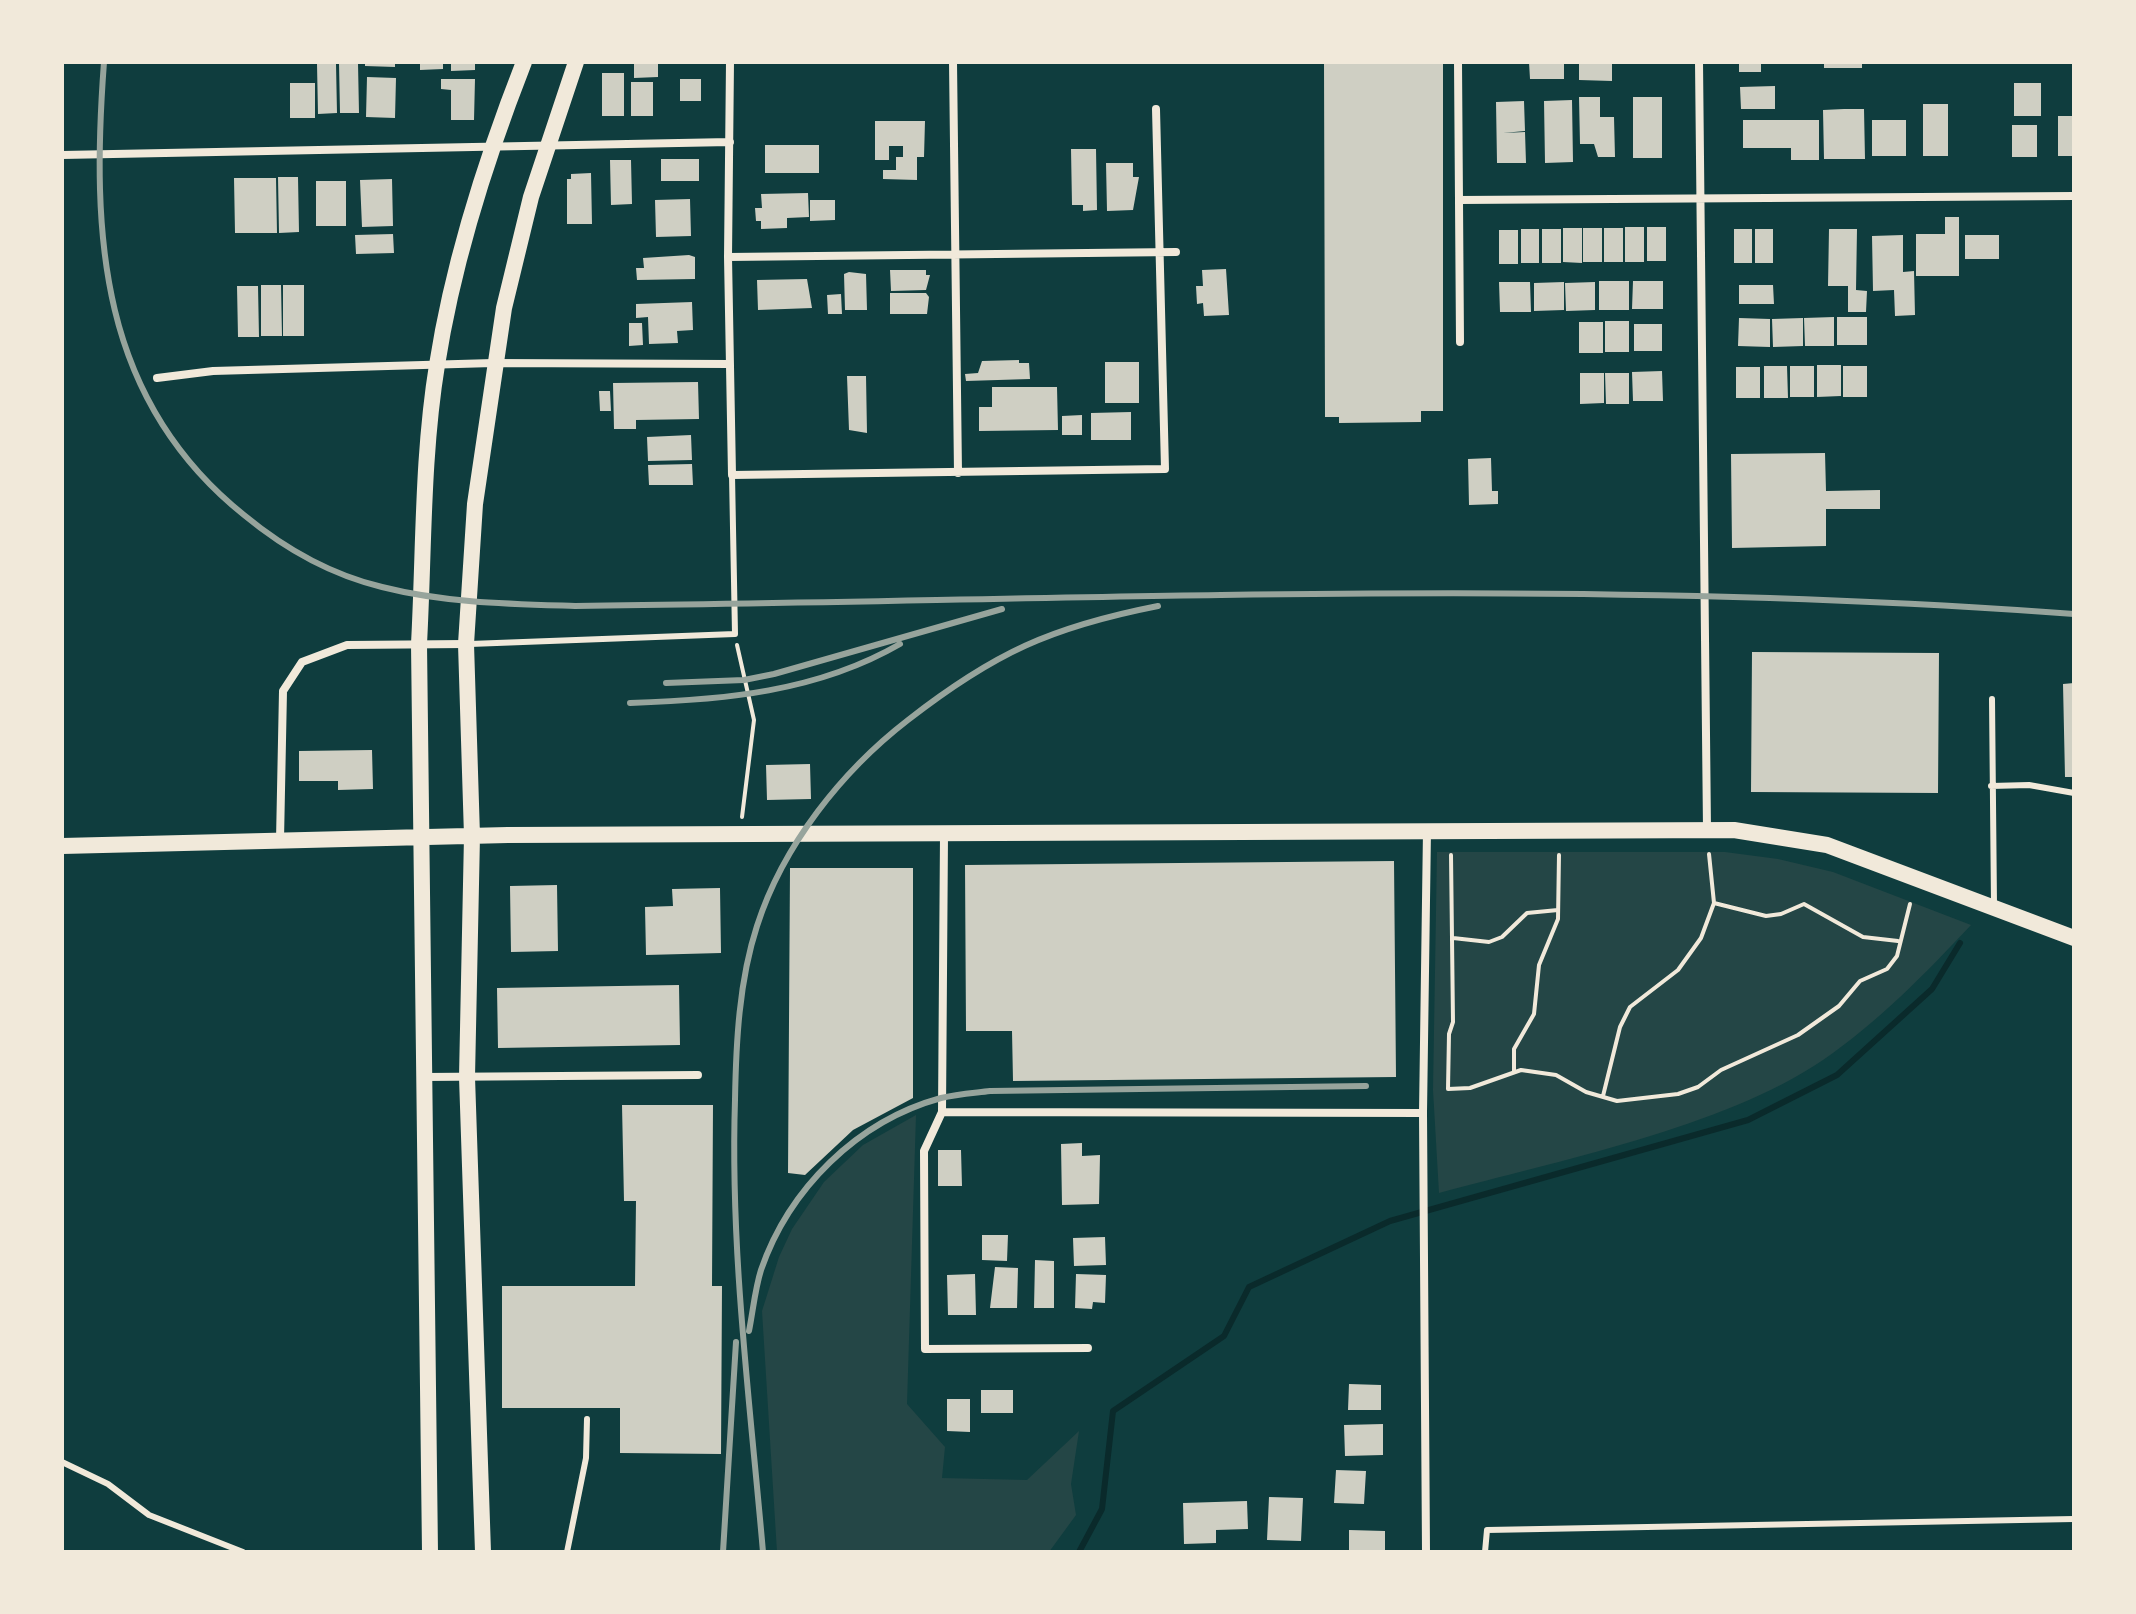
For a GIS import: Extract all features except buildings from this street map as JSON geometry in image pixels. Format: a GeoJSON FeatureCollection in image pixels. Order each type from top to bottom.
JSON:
{"type":"FeatureCollection","features":[{"type":"Feature","properties":{"kind":"main road"},"geometry":{"type":"LineString","coordinates":[[430,1552],[419,644],[424,520],[436,365],[491,146],[524,62]]}},
{"type":"Feature","properties":{"kind":"main road"},"geometry":{"type":"LineString","coordinates":[[483,1552],[467,1077],[472,836],[466,644],[475,504],[493,363],[510,280],[547,145],[576,62]]}},
{"type":"Feature","properties":{"kind":"main road"},"geometry":{"type":"LineString","coordinates":[[62,846],[740,833],[944,835],[1707,829],[1768,834],[1827,845],[1994,905],[2074,938]]}},
{"type":"Feature","properties":{"kind":"street"},"geometry":{"type":"LineString","coordinates":[[730,62],[728,257],[732,475],[1165,469],[1156,109]]}},
{"type":"Feature","properties":{"kind":"street"},"geometry":{"type":"LineString","coordinates":[[953,62],[958,473]]}},
{"type":"Feature","properties":{"kind":"street"},"geometry":{"type":"LineString","coordinates":[[1458,62],[1460,342]]}},
{"type":"Feature","properties":{"kind":"street"},"geometry":{"type":"LineString","coordinates":[[1699,62],[1707,829]]}},
{"type":"Feature","properties":{"kind":"street"},"geometry":{"type":"LineString","coordinates":[[62,155],[730,142]]}},
{"type":"Feature","properties":{"kind":"street"},"geometry":{"type":"LineString","coordinates":[[1459,200],[2074,196]]}},
{"type":"Feature","properties":{"kind":"street"},"geometry":{"type":"LineString","coordinates":[[728,257],[1176,252]]}},
{"type":"Feature","properties":{"kind":"street"},"geometry":{"type":"LineString","coordinates":[[157,378],[213,371],[493,363],[729,364]]}},
{"type":"Feature","properties":{"kind":"street"},"geometry":{"type":"LineString","coordinates":[[280,840],[283,691],[291,675],[312,657],[347,645],[466,644]]}},
{"type":"Feature","properties":{"kind":"street"},"geometry":{"type":"LineString","coordinates":[[1426,1552],[1423,1113],[1427,830]]}},
{"type":"Feature","properties":{"kind":"street"},"geometry":{"type":"LineString","coordinates":[[944,835],[942,1112],[924,1151],[925,1349],[1088,1348]]}},
{"type":"Feature","properties":{"kind":"street"},"geometry":{"type":"LineString","coordinates":[[422,1077],[698,1075]]}},
{"type":"Feature","properties":{"kind":"street"},"geometry":{"type":"LineString","coordinates":[[942,1112],[1423,1113]]}},
{"type":"Feature","properties":{"kind":"lane"},"geometry":{"type":"LineString","coordinates":[[466,644],[735,634],[732,475]]}},
{"type":"Feature","properties":{"kind":"lane"},"geometry":{"type":"LineString","coordinates":[[1992,699],[1994,905]]}},
{"type":"Feature","properties":{"kind":"lane"},"geometry":{"type":"LineString","coordinates":[[1991,786],[2029,785],[2074,793]]}},
{"type":"Feature","properties":{"kind":"lane"},"geometry":{"type":"LineString","coordinates":[[567,1552],[586,1458],[587,1419]]}},
{"type":"Feature","properties":{"kind":"lane"},"geometry":{"type":"LineString","coordinates":[[62,1462],[108,1484],[149,1515],[243,1552]]}},
{"type":"Feature","properties":{"kind":"lane"},"geometry":{"type":"LineString","coordinates":[[1485,1552],[1487,1530],[2074,1519]]}},
{"type":"Feature","properties":{"kind":"path"},"geometry":{"type":"LineString","coordinates":[[735,634],[754,720],[740,833]]}},
{"type":"Feature","properties":{"kind":"path"},"geometry":{"type":"LineString","coordinates":[[1603,1096],[1625,1017],[1640,996],[1678,970],[1694,952],[1714,903],[1709,854]]}},
{"type":"Feature","properties":{"kind":"path"},"geometry":{"type":"LineString","coordinates":[[1451,855],[1453,938],[1448,1089],[1470,1088],[1514,1071],[1547,1072],[1586,1092],[1623,1101],[1688,1091],[1721,1070],[1798,1035],[1839,1006],[1860,981],[1887,969],[1897,956],[1898,941],[1910,904]]}},
{"type":"Feature","properties":{"kind":"path"},"geometry":{"type":"LineString","coordinates":[[1514,1071],[1514,1049],[1532,1021],[1539,965],[1549,945],[1558,910],[1559,855]]}},
{"type":"Feature","properties":{"kind":"path"},"geometry":{"type":"LineString","coordinates":[[1714,903],[1766,916],[1804,904],[1863,937],[1898,941]]}},
{"type":"Feature","properties":{"kind":"path"},"geometry":{"type":"LineString","coordinates":[[1453,938],[1474,943],[1494,941],[1527,913],[1558,910]]}},
{"type":"Feature","properties":{"kind":"shaded area"},"geometry":{"type":"Polygon","coordinates":[[[1437,852],[1725,852],[1778,859],[1833,872],[1971,925],[1882,1014],[1823,1060],[1783,1084],[1688,1124],[1586,1155],[1439,1193],[1433,1090],[1437,852]]]}},
{"type":"Feature","properties":{"kind":"shaded area"},"geometry":{"type":"Polygon","coordinates":[[[916,1115],[907,1404],[945,1447],[942,1478],[1027,1480],[1079,1431],[1071,1484],[1076,1515],[1049,1552],[777,1552],[762,1311],[779,1257],[792,1229],[824,1182],[863,1145],[916,1115]]]}},
{"type":"Feature","properties":{"kind":"waterway"},"geometry":{"type":"LineString","coordinates":[[1079,1552],[1102,1509],[1113,1411],[1224,1336],[1249,1287],[1390,1221],[1748,1120],[1837,1075],[1932,989],[1960,943]]}},
{"type":"Feature","properties":{"kind":"railway"},"geometry":{"type":"LineString","coordinates":[[104,62],[100,126],[104,251],[115,310],[133,366],[159,420],[196,469],[244,515],[309,559],[363,582],[454,600],[575,606],[1512,593],[1700,596],[2074,614]]}},
{"type":"Feature","properties":{"kind":"railway"},"geometry":{"type":"LineString","coordinates":[[763,1552],[742,1326],[734,1157],[736,1056],[742,990],[751,947],[768,896],[799,839],[838,786],[908,720],[968,677],[1025,646],[1086,623],[1158,606]]}},
{"type":"Feature","properties":{"kind":"railway"},"geometry":{"type":"LineString","coordinates":[[666,683],[744,680],[774,674],[1002,609]]}},
{"type":"Feature","properties":{"kind":"railway"},"geometry":{"type":"LineString","coordinates":[[630,703],[734,696],[803,683],[836,673],[900,644]]}},
{"type":"Feature","properties":{"kind":"railway"},"geometry":{"type":"LineString","coordinates":[[749,1331],[761,1270],[789,1212],[830,1162],[881,1123],[910,1109],[947,1097],[990,1091],[1366,1086]]}},
{"type":"Feature","properties":{"kind":"railway"},"geometry":{"type":"LineString","coordinates":[[723,1552],[736,1342]]}}]}
